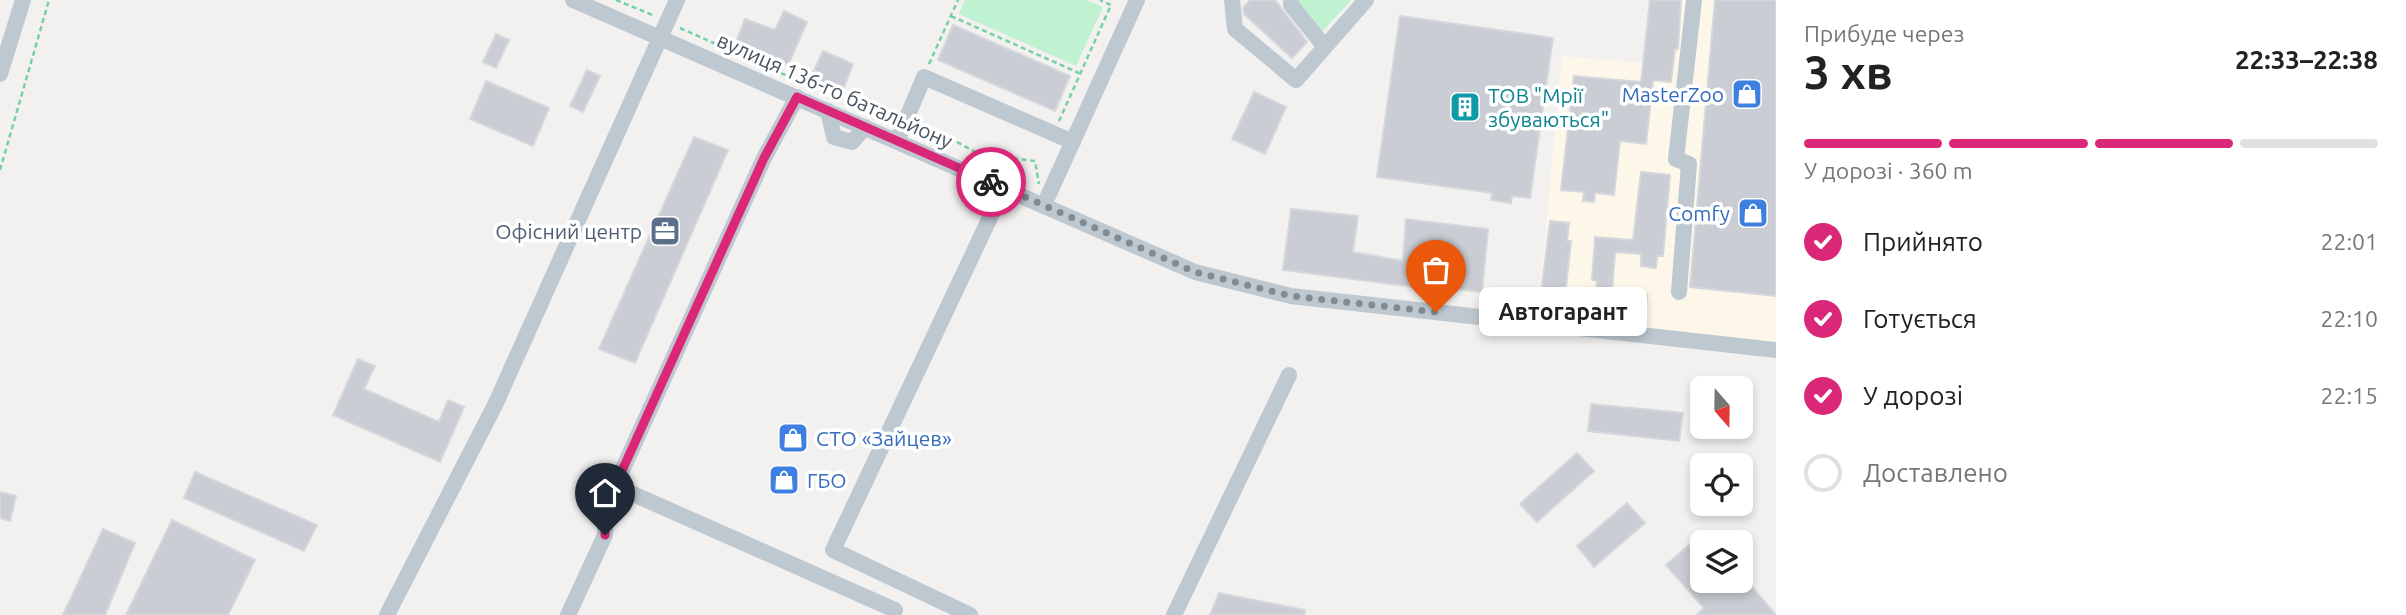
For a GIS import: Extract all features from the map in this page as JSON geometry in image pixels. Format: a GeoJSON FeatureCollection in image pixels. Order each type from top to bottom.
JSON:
{"type":"FeatureCollection","features":[{"type":"Feature","properties":{"kind":"street"},"geometry":{"type":"LineString","coordinates":[[0,74],[23,0]]}},
{"type":"Feature","properties":{"kind":"street","name":"вулиця 136-го батальйону"},"geometry":{"type":"LineString","coordinates":[[573,0],[661,36],[1004,188],[1046,197],[1195,272],[1291,296],[1776,350]]}},
{"type":"Feature","properties":{"kind":"street"},"geometry":{"type":"LineString","coordinates":[[387,615],[495,405],[677,0]]}},
{"type":"Feature","properties":{"kind":"street"},"geometry":{"type":"LineString","coordinates":[[1046,197],[1137,0]]}},
{"type":"Feature","properties":{"kind":"street"},"geometry":{"type":"LineString","coordinates":[[1232,0],[1235,29],[1296,80],[1366,0]]}},
{"type":"Feature","properties":{"kind":"street"},"geometry":{"type":"LineString","coordinates":[[1291,0],[1291,5],[1325,47]]}},
{"type":"Feature","properties":{"kind":"street"},"geometry":{"type":"LineString","coordinates":[[1679,292],[1689,164],[1676,159],[1694,0]]}},
{"type":"Feature","properties":{"kind":"street"},"geometry":{"type":"LineString","coordinates":[[897,141],[924,77],[1073,142]]}},
{"type":"Feature","properties":{"kind":"street"},"geometry":{"type":"LineString","coordinates":[[568,615],[605,535],[606,506],[764,158],[797,97]]}},
{"type":"Feature","properties":{"kind":"street"},"geometry":{"type":"LineString","coordinates":[[970,615],[833,550],[1004,188]]}},
{"type":"Feature","properties":{"kind":"street"},"geometry":{"type":"LineString","coordinates":[[1174,615],[1289,375]]}},
{"type":"Feature","properties":{"kind":"street"},"geometry":{"type":"LineString","coordinates":[[615,486],[895,610],[893,615]]}},
{"type":"Feature","properties":{"kind":"path"},"geometry":{"type":"LineString","coordinates":[[0,170],[49,0]]}},
{"type":"Feature","properties":{"kind":"path"},"geometry":{"type":"LineString","coordinates":[[616,0],[662,19]]}},
{"type":"Feature","properties":{"kind":"path"},"geometry":{"type":"LineString","coordinates":[[924,77],[958,0]]}},
{"type":"Feature","properties":{"kind":"path"},"geometry":{"type":"LineString","coordinates":[[1054,133],[1111,5],[1100,0]]}},
{"type":"Feature","properties":{"kind":"path"},"geometry":{"type":"LineString","coordinates":[[951,16],[1080,74]]}},
{"type":"Feature","properties":{"kind":"path"},"geometry":{"type":"LineString","coordinates":[[673,25],[812,89]]}},
{"type":"Feature","properties":{"kind":"path"},"geometry":{"type":"LineString","coordinates":[[854,108],[900,122]]}},
{"type":"Feature","properties":{"kind":"path"},"geometry":{"type":"LineString","coordinates":[[911,125],[934,130],[979,153],[1035,161],[1038,184],[1046,197]]}},
{"type":"Feature","properties":{"kind":"shaded area"},"geometry":{"type":"Polygon","coordinates":[[[1650,0],[1776,0],[1776,350],[1537,323],[1562,56],[1643,63],[1650,0]]]}},
{"type":"Feature","properties":{"kind":"green space"},"geometry":{"type":"Polygon","coordinates":[[[965,0],[1086,0],[1103,7],[1076,66],[959,14],[965,0]]]}},
{"type":"Feature","properties":{"kind":"green space"},"geometry":{"type":"Polygon","coordinates":[[[1299,0],[1351,0],[1323,31],[1298,4],[1299,0]]]}},
{"type":"Feature","properties":{"kind":"building"},"geometry":{"type":"Polygon","coordinates":[[[1250,0],[1275,0],[1307,42],[1292,58],[1244,14],[1243,8],[1250,0]]]}},
{"type":"Feature","properties":{"kind":"building"},"geometry":{"type":"Polygon","coordinates":[[[1650,0],[1681,0],[1678,49],[1675,49],[1671,82],[1653,80],[1646,144],[1620,141],[1614,195],[1595,193],[1594,202],[1583,201],[1584,192],[1561,190],[1574,76],[1641,82],[1650,0]]]}},
{"type":"Feature","properties":{"kind":"building"},"geometry":{"type":"Polygon","coordinates":[[[1715,0],[1776,0],[1776,296],[1690,287],[1715,0]]]}},
{"type":"Feature","properties":{"kind":"building"},"geometry":{"type":"Polygon","coordinates":[[[784,11],[807,22],[788,65],[735,45],[745,19],[775,30],[784,11]]]}},
{"type":"Feature","properties":{"kind":"building","name":"ТОВ \"Мрії збуваються\""},"geometry":{"type":"Polygon","coordinates":[[[1400,16],[1553,38],[1530,198],[1512,196],[1511,203],[1491,200],[1492,193],[1377,177],[1400,16]]]}},
{"type":"Feature","properties":{"kind":"building"},"geometry":{"type":"Polygon","coordinates":[[[953,25],[1070,76],[1055,111],[938,60],[953,25]]]}},
{"type":"Feature","properties":{"kind":"building"},"geometry":{"type":"Polygon","coordinates":[[[496,34],[509,40],[496,68],[483,62],[496,34]]]}},
{"type":"Feature","properties":{"kind":"building"},"geometry":{"type":"Polygon","coordinates":[[[823,51],[853,64],[842,92],[811,77],[823,51]]]}},
{"type":"Feature","properties":{"kind":"building"},"geometry":{"type":"Polygon","coordinates":[[[587,70],[600,76],[583,112],[570,106],[587,70]]]}},
{"type":"Feature","properties":{"kind":"building"},"geometry":{"type":"Polygon","coordinates":[[[486,81],[549,108],[533,146],[470,119],[486,81]]]}},
{"type":"Feature","properties":{"kind":"building"},"geometry":{"type":"Polygon","coordinates":[[[1254,92],[1286,107],[1265,154],[1232,139],[1254,92]]]}},
{"type":"Feature","properties":{"kind":"building"},"geometry":{"type":"Polygon","coordinates":[[[694,137],[728,150],[635,363],[599,349],[694,137]]]}},
{"type":"Feature","properties":{"kind":"building"},"geometry":{"type":"Polygon","coordinates":[[[1641,172],[1670,175],[1663,256],[1657,256],[1656,268],[1641,266],[1641,254],[1615,252],[1612,292],[1647,295],[1645,314],[1594,307],[1597,281],[1592,280],[1595,237],[1633,240],[1641,172]]]}},
{"type":"Feature","properties":{"kind":"building"},"geometry":{"type":"Polygon","coordinates":[[[1291,209],[1358,216],[1353,252],[1403,261],[1406,219],[1488,229],[1482,292],[1429,286],[1428,289],[1283,270],[1291,209]]]}},
{"type":"Feature","properties":{"kind":"building"},"geometry":{"type":"Polygon","coordinates":[[[1550,221],[1569,223],[1567,241],[1571,241],[1565,296],[1541,294],[1550,221]]]}},
{"type":"Feature","properties":{"kind":"building"},"geometry":{"type":"Polygon","coordinates":[[[358,359],[375,366],[364,389],[439,422],[448,400],[464,407],[440,462],[333,415],[358,359]]]}},
{"type":"Feature","properties":{"kind":"building"},"geometry":{"type":"Polygon","coordinates":[[[1591,404],[1683,413],[1679,441],[1588,431],[1591,404]]]}},
{"type":"Feature","properties":{"kind":"building"},"geometry":{"type":"Polygon","coordinates":[[[1577,453],[1594,471],[1537,522],[1520,504],[1577,453]]]}},
{"type":"Feature","properties":{"kind":"building"},"geometry":{"type":"Polygon","coordinates":[[[195,472],[317,525],[304,551],[184,498],[195,472]]]}},
{"type":"Feature","properties":{"kind":"building"},"geometry":{"type":"Polygon","coordinates":[[[0,492],[16,496],[10,521],[0,518],[0,492]]]}},
{"type":"Feature","properties":{"kind":"building"},"geometry":{"type":"Polygon","coordinates":[[[1627,503],[1645,523],[1594,567],[1577,546],[1627,503]]]}},
{"type":"Feature","properties":{"kind":"building"},"geometry":{"type":"Polygon","coordinates":[[[172,520],[255,560],[228,615],[126,615],[172,520]]]}},
{"type":"Feature","properties":{"kind":"building"},"geometry":{"type":"Polygon","coordinates":[[[103,529],[135,543],[105,615],[63,615],[103,529]]]}},
{"type":"Feature","properties":{"kind":"building"},"geometry":{"type":"Polygon","coordinates":[[[1690,544],[1690,592],[1666,565],[1690,544]]]}},
{"type":"Feature","properties":{"kind":"building"},"geometry":{"type":"Polygon","coordinates":[[[1753,588],[1776,615],[1696,615],[1704,608],[1691,593],[1753,593],[1753,588]]]}},
{"type":"Feature","properties":{"kind":"building"},"geometry":{"type":"Polygon","coordinates":[[[1219,593],[1305,610],[1304,615],[1210,615],[1219,593]]]}},
{"type":"Feature","properties":{"kind":"way so far"},"geometry":{"type":"LineString","coordinates":[[991,182],[1195,272],[1291,296],[1436,312]]}},
{"type":"Feature","properties":{"kind":"place","name":"MasterZoo"},"geometry":{"type":"Point","coordinates":[1747,94]}},
{"type":"Feature","properties":{"kind":"place","name":"ТОВ \"Мрії збуваються\""},"geometry":{"type":"Point","coordinates":[1465,107]}},
{"type":"Feature","properties":{"kind":"place","name":"Comfy"},"geometry":{"type":"Point","coordinates":[1753,213]}},
{"type":"Feature","properties":{"kind":"place","name":"Офісний центр"},"geometry":{"type":"Point","coordinates":[665,231]}},
{"type":"Feature","properties":{"kind":"place","name":"Автогарант"},"geometry":{"type":"Point","coordinates":[1436,312]}},
{"type":"Feature","properties":{"kind":"place","name":"СТО «Зайцев»"},"geometry":{"type":"Point","coordinates":[793,438]}},
{"type":"Feature","properties":{"kind":"place","name":"ГБО"},"geometry":{"type":"Point","coordinates":[784,480]}},
{"type":"Feature","properties":{"kind":"route"},"geometry":{"type":"LineString","coordinates":[[605,535],[606,506],[764,158],[797,97],[991,182]]}}]}
